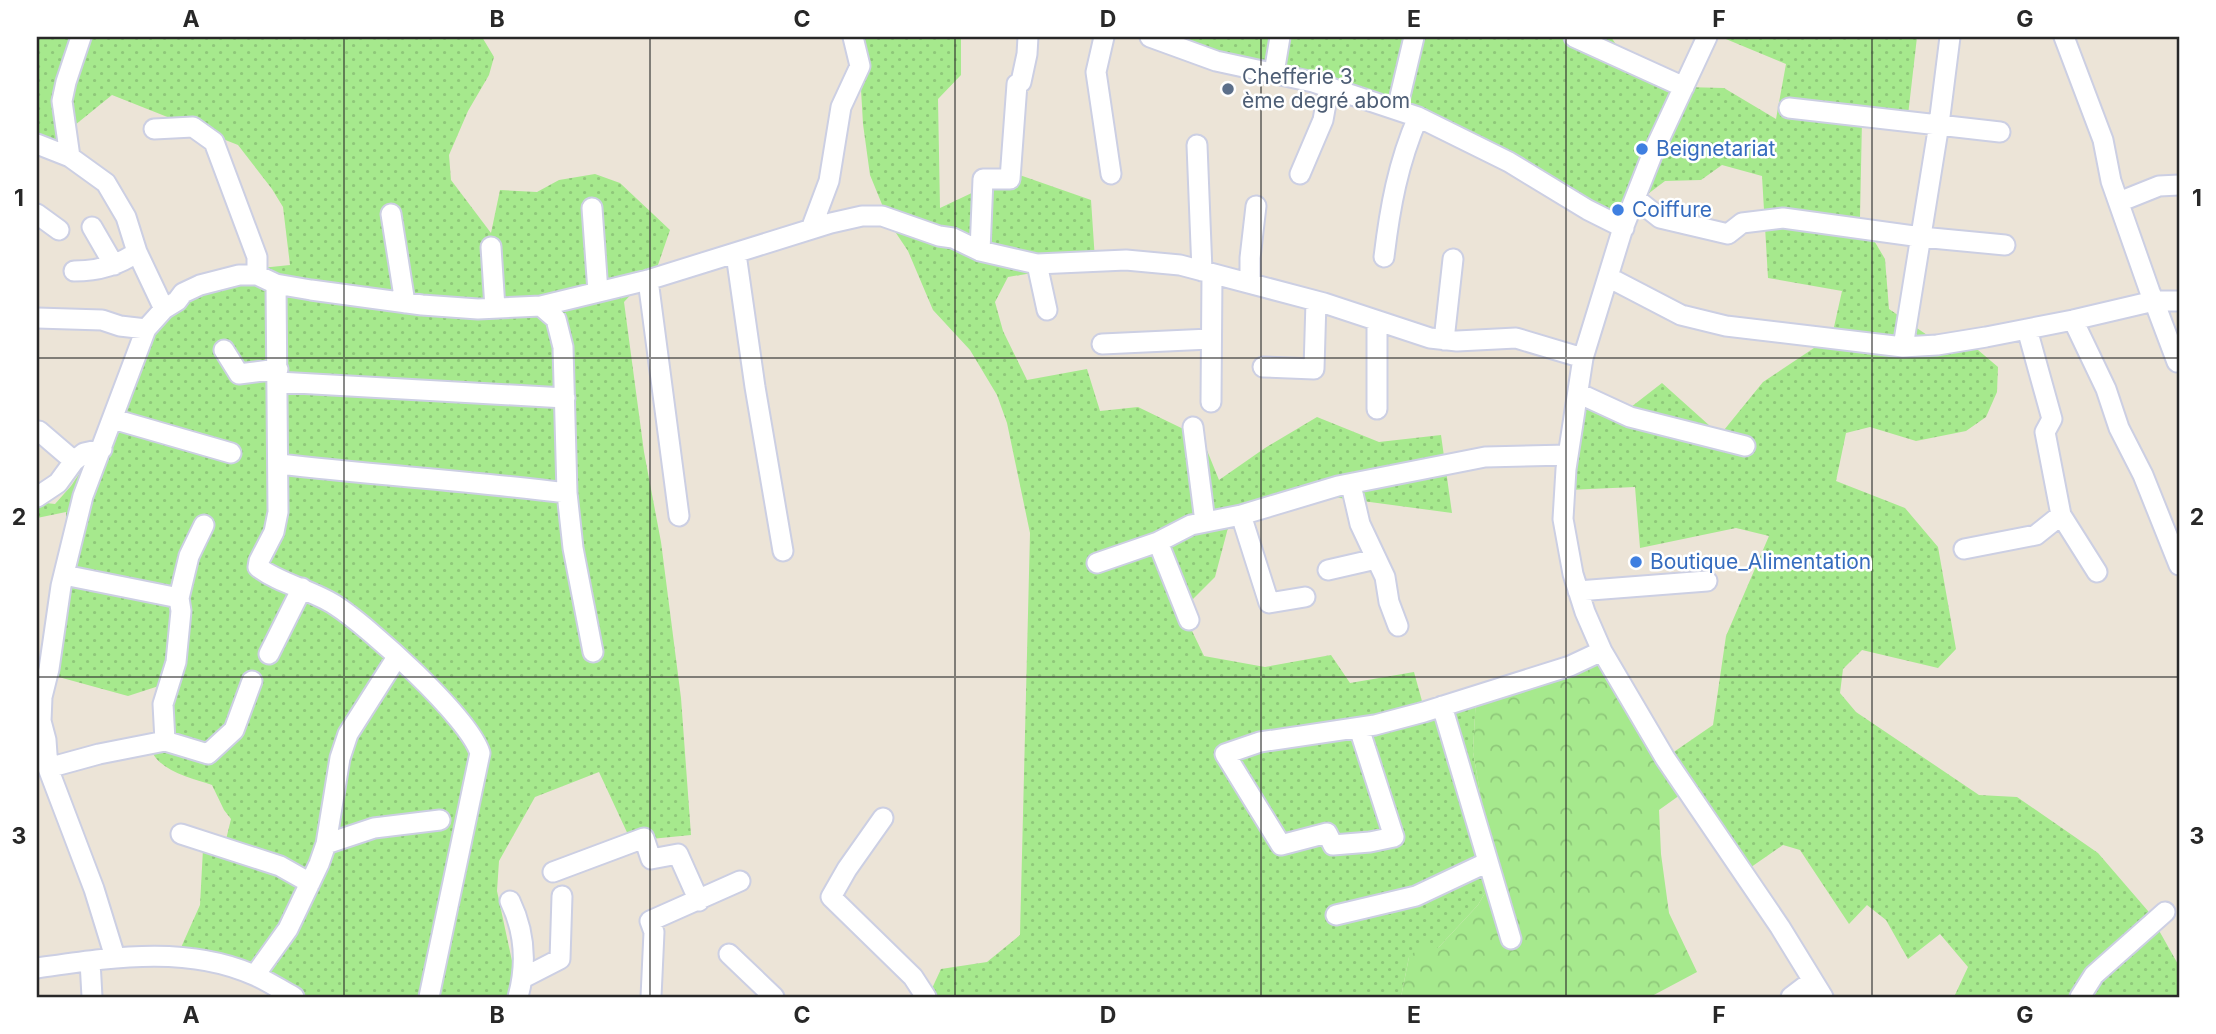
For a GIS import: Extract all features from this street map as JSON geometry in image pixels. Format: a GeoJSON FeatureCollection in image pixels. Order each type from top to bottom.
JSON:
{"type":"FeatureCollection","features":[{"type":"Feature","properties":{"kind":"street"},"geometry":{"type":"LineString","coordinates":[[70,157],[62,101],[65,82],[81,37]]}},
{"type":"Feature","properties":{"kind":"street"},"geometry":{"type":"LineString","coordinates":[[811,229],[829,181],[841,107],[859,66],[853,37]]}},
{"type":"Feature","properties":{"kind":"street"},"geometry":{"type":"LineString","coordinates":[[980,251],[983,179],[1010,179],[1017,85],[1021,82],[1028,37]]}},
{"type":"Feature","properties":{"kind":"street"},"geometry":{"type":"LineString","coordinates":[[1104,37],[1097,72],[1111,174]]}},
{"type":"Feature","properties":{"kind":"street"},"geometry":{"type":"LineString","coordinates":[[1150,37],[1216,61],[1329,87],[1418,117],[1509,162],[1588,210],[1624,228]]}},
{"type":"Feature","properties":{"kind":"street"},"geometry":{"type":"LineString","coordinates":[[1274,74],[1280,37]]}},
{"type":"Feature","properties":{"kind":"street"},"geometry":{"type":"LineString","coordinates":[[1397,109],[1414,37]]}},
{"type":"Feature","properties":{"kind":"street"},"geometry":{"type":"LineString","coordinates":[[1574,37],[1684,87]]}},
{"type":"Feature","properties":{"kind":"street"},"geometry":{"type":"LineString","coordinates":[[1707,37],[1652,155],[1624,228],[1583,358],[1564,491],[1563,519],[1578,591],[1602,651],[1665,758],[1780,926],[1823,997]]}},
{"type":"Feature","properties":{"kind":"street"},"geometry":{"type":"LineString","coordinates":[[1903,347],[1939,124],[1950,37]]}},
{"type":"Feature","properties":{"kind":"street"},"geometry":{"type":"LineString","coordinates":[[2064,37],[2102,140],[2111,181],[2177,362]]}},
{"type":"Feature","properties":{"kind":"street"},"geometry":{"type":"LineString","coordinates":[[1300,174],[1323,120],[1329,87]]}},
{"type":"Feature","properties":{"kind":"street"},"geometry":{"type":"LineString","coordinates":[[1789,108],[2000,132]]}},
{"type":"Feature","properties":{"kind":"street"},"geometry":{"type":"LineString","coordinates":[[1384,257],[1404,149],[1418,117]]}},
{"type":"Feature","properties":{"kind":"street"},"geometry":{"type":"LineString","coordinates":[[155,129],[193,127],[214,142],[257,257],[257,275]]}},
{"type":"Feature","properties":{"kind":"street"},"geometry":{"type":"LineString","coordinates":[[37,145],[70,157],[106,183],[126,217],[137,251],[164,309]]}},
{"type":"Feature","properties":{"kind":"street"},"geometry":{"type":"LineString","coordinates":[[1198,145],[1212,402]]}},
{"type":"Feature","properties":{"kind":"street"},"geometry":{"type":"LineString","coordinates":[[2119,202],[2159,186],[2179,185]]}},
{"type":"Feature","properties":{"kind":"street"},"geometry":{"type":"LineString","coordinates":[[1636,199],[1660,218],[1728,234],[1742,223],[1783,218],[1921,237],[2005,245]]}},
{"type":"Feature","properties":{"kind":"street"},"geometry":{"type":"LineString","coordinates":[[1250,283],[1256,206]]}},
{"type":"Feature","properties":{"kind":"street"},"geometry":{"type":"LineString","coordinates":[[592,208],[598,292]]}},
{"type":"Feature","properties":{"kind":"street"},"geometry":{"type":"LineString","coordinates":[[37,214],[59,230]]}},
{"type":"Feature","properties":{"kind":"street"},"geometry":{"type":"LineString","coordinates":[[391,214],[405,303]]}},
{"type":"Feature","properties":{"kind":"street"},"geometry":{"type":"LineString","coordinates":[[115,957],[94,889],[48,768],[47,740],[41,721],[42,697],[64,575],[83,496],[146,330],[164,309],[177,301],[183,293],[200,285],[239,275],[257,275],[276,284],[405,303],[495,308],[541,306],[648,280],[811,229],[862,216],[883,216],[939,236],[953,238],[980,251],[1037,264],[1152,261],[1316,301],[1430,338],[1516,338],[1583,358]]}},
{"type":"Feature","properties":{"kind":"street"},"geometry":{"type":"LineString","coordinates":[[92,227],[114,265]]}},
{"type":"Feature","properties":{"kind":"street"},"geometry":{"type":"LineString","coordinates":[[491,247],[495,308]]}},
{"type":"Feature","properties":{"kind":"street"},"geometry":{"type":"LineString","coordinates":[[75,271],[94,271],[114,265],[123,262],[137,251]]}},
{"type":"Feature","properties":{"kind":"street"},"geometry":{"type":"LineString","coordinates":[[736,254],[783,551]]}},
{"type":"Feature","properties":{"kind":"street"},"geometry":{"type":"LineString","coordinates":[[1444,340],[1453,260]]}},
{"type":"Feature","properties":{"kind":"street"},"geometry":{"type":"LineString","coordinates":[[1037,264],[1047,310]]}},
{"type":"Feature","properties":{"kind":"street"},"geometry":{"type":"LineString","coordinates":[[1608,277],[1681,315],[1726,326],[1903,347],[1937,345],[2027,329],[2154,301],[2179,301]]}},
{"type":"Feature","properties":{"kind":"street"},"geometry":{"type":"LineString","coordinates":[[648,280],[679,516]]}},
{"type":"Feature","properties":{"kind":"street"},"geometry":{"type":"LineString","coordinates":[[276,284],[278,512],[274,532],[258,561],[258,567],[336,605],[397,657],[469,731],[480,753],[429,997]]}},
{"type":"Feature","properties":{"kind":"street"},"geometry":{"type":"LineString","coordinates":[[1263,367],[1314,369],[1316,301]]}},
{"type":"Feature","properties":{"kind":"street"},"geometry":{"type":"LineString","coordinates":[[541,306],[556,319],[563,347],[567,493],[573,548],[593,652]]}},
{"type":"Feature","properties":{"kind":"street"},"geometry":{"type":"LineString","coordinates":[[37,318],[102,320],[146,330]]}},
{"type":"Feature","properties":{"kind":"street"},"geometry":{"type":"LineString","coordinates":[[2073,320],[2106,389],[2119,428],[2143,475],[2179,565]]}},
{"type":"Feature","properties":{"kind":"street"},"geometry":{"type":"LineString","coordinates":[[1377,321],[1377,408]]}},
{"type":"Feature","properties":{"kind":"street"},"geometry":{"type":"LineString","coordinates":[[2027,329],[2052,419],[2045,432],[2061,515],[2097,572]]}},
{"type":"Feature","properties":{"kind":"street"},"geometry":{"type":"LineString","coordinates":[[1102,344],[1210,339]]}},
{"type":"Feature","properties":{"kind":"street"},"geometry":{"type":"LineString","coordinates":[[224,350],[239,374],[565,398]]}},
{"type":"Feature","properties":{"kind":"street"},"geometry":{"type":"LineString","coordinates":[[1578,393],[1630,417],[1745,446]]}},
{"type":"Feature","properties":{"kind":"street"},"geometry":{"type":"LineString","coordinates":[[113,419],[230,453]]}},
{"type":"Feature","properties":{"kind":"street"},"geometry":{"type":"LineString","coordinates":[[1193,427],[1205,522]]}},
{"type":"Feature","properties":{"kind":"street"},"geometry":{"type":"LineString","coordinates":[[39,431],[75,461]]}},
{"type":"Feature","properties":{"kind":"street"},"geometry":{"type":"LineString","coordinates":[[37,497],[58,482],[84,453],[102,449]]}},
{"type":"Feature","properties":{"kind":"street"},"geometry":{"type":"LineString","coordinates":[[1097,563],[1158,542],[1191,525],[1241,515],[1338,486],[1485,457],[1569,455]]}},
{"type":"Feature","properties":{"kind":"street"},"geometry":{"type":"LineString","coordinates":[[279,464],[378,475],[471,481],[567,493]]}},
{"type":"Feature","properties":{"kind":"street"},"geometry":{"type":"LineString","coordinates":[[1351,485],[1360,524],[1385,577],[1389,602],[1398,626]]}},
{"type":"Feature","properties":{"kind":"street"},"geometry":{"type":"LineString","coordinates":[[1241,515],[1269,603],[1305,597]]}},
{"type":"Feature","properties":{"kind":"street"},"geometry":{"type":"LineString","coordinates":[[1964,549],[2036,536],[2061,515]]}},
{"type":"Feature","properties":{"kind":"street"},"geometry":{"type":"LineString","coordinates":[[165,741],[163,704],[176,662],[181,611],[179,598],[189,556],[204,525]]}},
{"type":"Feature","properties":{"kind":"street"},"geometry":{"type":"LineString","coordinates":[[1158,542],[1189,620]]}},
{"type":"Feature","properties":{"kind":"street"},"geometry":{"type":"LineString","coordinates":[[1328,570],[1376,559]]}},
{"type":"Feature","properties":{"kind":"street"},"geometry":{"type":"LineString","coordinates":[[64,575],[179,598]]}},
{"type":"Feature","properties":{"kind":"street"},"geometry":{"type":"LineString","coordinates":[[1578,591],[1707,581]]}},
{"type":"Feature","properties":{"kind":"street"},"geometry":{"type":"LineString","coordinates":[[269,654],[302,588]]}},
{"type":"Feature","properties":{"kind":"street"},"geometry":{"type":"LineString","coordinates":[[1359,728],[1394,837],[1333,845],[1327,833],[1281,845],[1225,754],[1261,742],[1359,728],[1442,706],[1570,666],[1602,651]]}},
{"type":"Feature","properties":{"kind":"street"},"geometry":{"type":"LineString","coordinates":[[255,975],[288,929],[319,864],[326,844],[340,758],[348,734],[397,657]]}},
{"type":"Feature","properties":{"kind":"street"},"geometry":{"type":"LineString","coordinates":[[48,768],[99,754],[165,741],[208,754],[234,730],[252,681]]}},
{"type":"Feature","properties":{"kind":"street"},"geometry":{"type":"LineString","coordinates":[[1442,706],[1511,939]]}},
{"type":"Feature","properties":{"kind":"street"},"geometry":{"type":"LineString","coordinates":[[883,818],[831,897],[913,977],[926,997]]}},
{"type":"Feature","properties":{"kind":"street"},"geometry":{"type":"LineString","coordinates":[[326,844],[374,828],[440,820]]}},
{"type":"Feature","properties":{"kind":"street"},"geometry":{"type":"LineString","coordinates":[[181,834],[280,866],[310,883]]}},
{"type":"Feature","properties":{"kind":"street"},"geometry":{"type":"LineString","coordinates":[[553,872],[644,838],[651,859],[678,854],[699,901]]}},
{"type":"Feature","properties":{"kind":"street"},"geometry":{"type":"LineString","coordinates":[[1336,915],[1416,896],[1488,862]]}},
{"type":"Feature","properties":{"kind":"street"},"geometry":{"type":"LineString","coordinates":[[652,997],[654,932],[650,920],[740,881]]}},
{"type":"Feature","properties":{"kind":"street"},"geometry":{"type":"LineString","coordinates":[[523,978],[560,959],[562,896]]}},
{"type":"Feature","properties":{"kind":"street"},"geometry":{"type":"LineString","coordinates":[[510,901],[519,918],[523,942],[523,978],[518,997]]}},
{"type":"Feature","properties":{"kind":"street"},"geometry":{"type":"LineString","coordinates":[[2080,997],[2094,975],[2165,912]]}},
{"type":"Feature","properties":{"kind":"street"},"geometry":{"type":"LineString","coordinates":[[729,954],[774,997]]}},
{"type":"Feature","properties":{"kind":"street"},"geometry":{"type":"LineString","coordinates":[[37,968],[115,957],[170,956],[219,964],[255,975],[294,997]]}},
{"type":"Feature","properties":{"kind":"street"},"geometry":{"type":"LineString","coordinates":[[90,961],[92,997]]}},
{"type":"Feature","properties":{"kind":"street"},"geometry":{"type":"LineString","coordinates":[[1791,997],[1812,981]]}},
{"type":"Feature","properties":{"kind":"green space"},"geometry":{"type":"Polygon","coordinates":[[[37,37],[482,37],[494,57],[489,75],[468,111],[449,155],[451,180],[491,233],[500,190],[537,192],[559,180],[595,174],[620,183],[670,230],[658,265],[624,302],[644,452],[661,542],[681,698],[691,835],[631,841],[599,772],[535,797],[499,861],[497,891],[518,989],[515,997],[302,997],[179,952],[200,905],[203,849],[223,852],[231,819],[212,785],[164,766],[153,754],[165,684],[128,696],[55,676],[52,669],[68,611],[66,512],[37,518],[37,502],[55,504],[71,486],[98,446],[145,317],[206,274],[290,265],[283,207],[238,145],[112,95],[59,138],[37,149],[37,37]]]}},
{"type":"Feature","properties":{"kind":"green space"},"geometry":{"type":"Polygon","coordinates":[[[858,37],[961,37],[961,75],[938,99],[940,208],[1014,173],[1091,200],[1095,260],[1008,277],[995,302],[1003,331],[1027,380],[1087,369],[1100,411],[1138,407],[1202,438],[1219,480],[1317,417],[1379,442],[1441,435],[1452,513],[1325,496],[1229,524],[1215,577],[1182,610],[1204,656],[1265,667],[1331,655],[1350,683],[1414,672],[1425,712],[1476,696],[1473,752],[1485,820],[1485,893],[1478,905],[1438,948],[1409,957],[1401,997],[928,997],[941,969],[987,962],[1020,935],[1030,533],[1007,423],[997,395],[970,350],[933,310],[908,251],[890,224],[870,175],[863,124],[858,37]]]}},
{"type":"Feature","properties":{"kind":"green space"},"geometry":{"type":"Polygon","coordinates":[[[1170,37],[1611,37],[1621,52],[1684,87],[1724,88],[1776,119],[1786,64],[1721,37],[1917,37],[1907,124],[1862,120],[1860,217],[1885,259],[1889,309],[1930,337],[1978,350],[1998,367],[1997,392],[1986,417],[1966,431],[1916,441],[1870,427],[1846,433],[1836,481],[1905,508],[1938,547],[1956,649],[1938,668],[1862,650],[1843,669],[1840,693],[1856,712],[1979,795],[2017,797],[2098,853],[2148,911],[2179,966],[2179,997],[1954,997],[1968,967],[1940,934],[1908,959],[1886,920],[1867,905],[1849,924],[1800,850],[1783,845],[1744,872],[1665,758],[1713,725],[1726,636],[1769,536],[1736,528],[1640,548],[1635,487],[1568,490],[1578,393],[1631,407],[1662,383],[1720,435],[1763,382],[1832,336],[1842,291],[1768,278],[1762,176],[1722,165],[1701,180],[1665,181],[1636,203],[1622,231],[1544,179],[1363,101],[1170,37]]]}},
{"type":"Feature","properties":{"kind":"green space"},"geometry":{"type":"Polygon","coordinates":[[[1602,651],[1687,790],[1659,810],[1661,854],[1669,913],[1697,972],[1650,997],[1401,997],[1409,957],[1424,943],[1438,948],[1478,905],[1485,893],[1485,820],[1473,752],[1476,696],[1602,651]]]}},
{"type":"Feature","properties":{"kind":"place","name":"Chefferie 3 ème degré abom"},"geometry":{"type":"Point","coordinates":[1228,89]}},
{"type":"Feature","properties":{"kind":"place","name":"Beignetariat"},"geometry":{"type":"Point","coordinates":[1642,149]}},
{"type":"Feature","properties":{"kind":"place","name":"Coiffure"},"geometry":{"type":"Point","coordinates":[1618,210]}},
{"type":"Feature","properties":{"kind":"place","name":"Boutique_Alimentation"},"geometry":{"type":"Point","coordinates":[1636,562]}}]}
